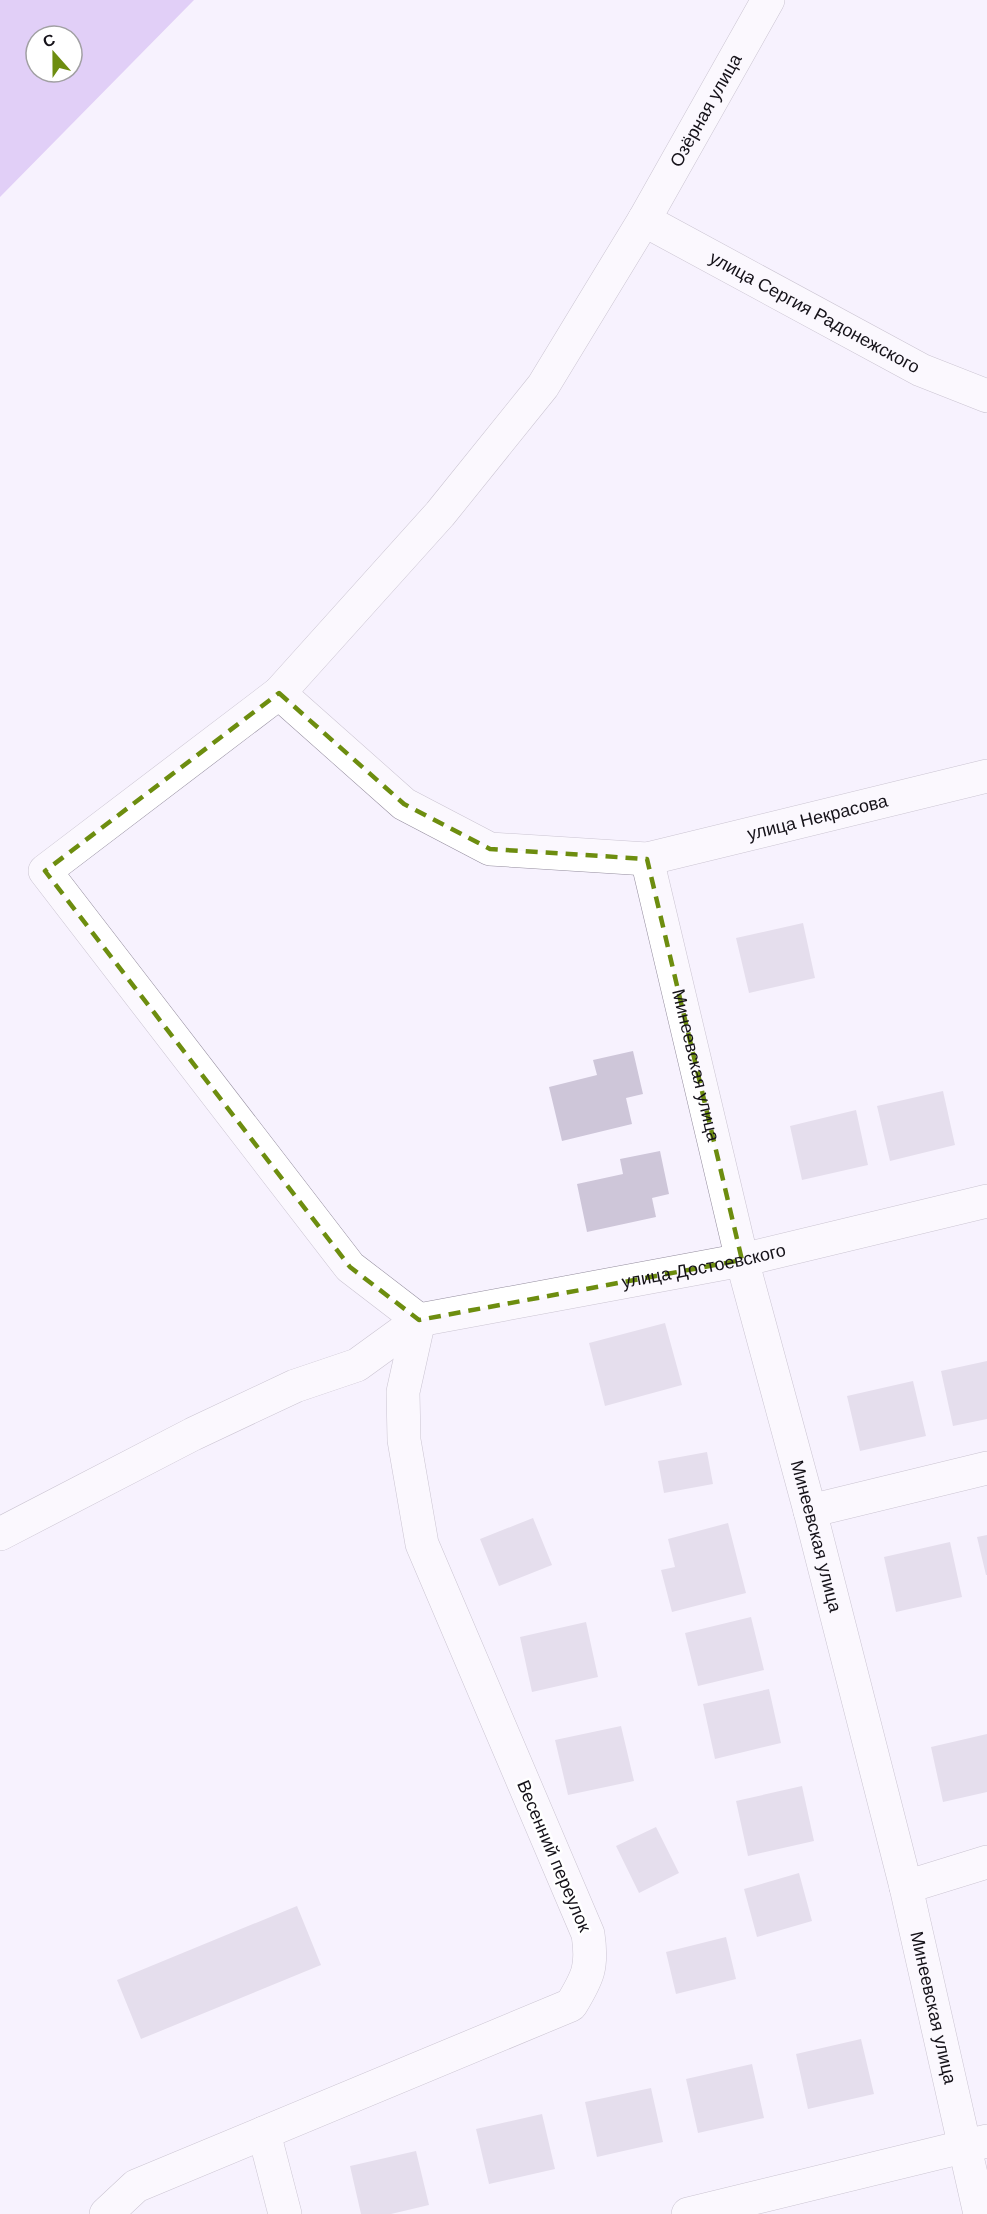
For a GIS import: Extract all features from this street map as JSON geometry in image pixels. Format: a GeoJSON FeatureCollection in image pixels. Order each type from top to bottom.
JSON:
{"type":"FeatureCollection","features":[{"type":"Feature","properties":{"kind":"street","name":"Озёрная улица"},"geometry":{"type":"LineString","coordinates":[[419,1320],[350,1267],[45,871],[279,693],[440,514],[543,386],[644,220],[768,0]]}},
{"type":"Feature","properties":{"kind":"street","name":"улица Сергия Радонежского"},"geometry":{"type":"LineString","coordinates":[[644,220],[921,370],[987,396]]}},
{"type":"Feature","properties":{"kind":"street","name":"улица Некрасова"},"geometry":{"type":"LineString","coordinates":[[279,693],[404,804],[490,849],[647,859],[987,776]]}},
{"type":"Feature","properties":{"kind":"street","name":"Минеевская улица"},"geometry":{"type":"LineString","coordinates":[[647,859],[742,1260],[975,2144],[980,2214]]}},
{"type":"Feature","properties":{"kind":"street","name":"улица Достоевского"},"geometry":{"type":"LineString","coordinates":[[419,1320],[742,1260],[987,1201]]}},
{"type":"Feature","properties":{"kind":"street"},"geometry":{"type":"LineString","coordinates":[[0,1534],[193,1434],[295,1386],[357,1365],[419,1320]]}},
{"type":"Feature","properties":{"kind":"street","name":"Весенний переулок"},"geometry":{"type":"LineString","coordinates":[[106,2214],[136,2186],[571,2005],[588,1977],[591,1956],[588,1934],[422,1544],[404,1440],[403,1392],[419,1320]]}},
{"type":"Feature","properties":{"kind":"street"},"geometry":{"type":"LineString","coordinates":[[810,1511],[987,1468]]}},
{"type":"Feature","properties":{"kind":"street"},"geometry":{"type":"LineString","coordinates":[[906,1887],[987,1862]]}},
{"type":"Feature","properties":{"kind":"street"},"geometry":{"type":"LineString","coordinates":[[264,2133],[285,2214]]}},
{"type":"Feature","properties":{"kind":"street"},"geometry":{"type":"LineString","coordinates":[[688,2214],[975,2144]]}},
{"type":"Feature","properties":{"kind":"highlighted area"},"geometry":{"type":"Polygon","coordinates":[[[279,693],[404,804],[490,849],[647,859],[742,1260],[419,1320],[350,1267],[45,871],[279,693]]]}},
{"type":"Feature","properties":{"kind":"shaded area"},"geometry":{"type":"Polygon","coordinates":[[[0,0],[194,0],[0,197],[0,0]]]}},
{"type":"Feature","properties":{"kind":"building"},"geometry":{"type":"Polygon","coordinates":[[[803,923],[815,978],[749,993],[736,938],[803,923]]]}},
{"type":"Feature","properties":{"kind":"building"},"geometry":{"type":"Polygon","coordinates":[[[633,1051],[643,1094],[626,1098],[632,1124],[562,1141],[549,1087],[597,1075],[593,1060],[633,1051]]]}},
{"type":"Feature","properties":{"kind":"building"},"geometry":{"type":"Polygon","coordinates":[[[943,1091],[955,1145],[890,1161],[877,1106],[943,1091]]]}},
{"type":"Feature","properties":{"kind":"building"},"geometry":{"type":"Polygon","coordinates":[[[856,1110],[868,1165],[802,1180],[790,1126],[856,1110]]]}},
{"type":"Feature","properties":{"kind":"building"},"geometry":{"type":"Polygon","coordinates":[[[660,1151],[669,1194],[652,1198],[656,1217],[587,1232],[577,1184],[623,1174],[620,1159],[660,1151]]]}},
{"type":"Feature","properties":{"kind":"building"},"geometry":{"type":"Polygon","coordinates":[[[665,1323],[682,1385],[605,1406],[589,1343],[665,1323]]]}},
{"type":"Feature","properties":{"kind":"building"},"geometry":{"type":"Polygon","coordinates":[[[987,1361],[987,1419],[953,1426],[941,1371],[987,1361]]]}},
{"type":"Feature","properties":{"kind":"building"},"geometry":{"type":"Polygon","coordinates":[[[913,1381],[926,1436],[860,1451],[847,1396],[913,1381]]]}},
{"type":"Feature","properties":{"kind":"building"},"geometry":{"type":"Polygon","coordinates":[[[707,1452],[713,1484],[664,1493],[658,1461],[707,1452]]]}},
{"type":"Feature","properties":{"kind":"building"},"geometry":{"type":"Polygon","coordinates":[[[533,1518],[552,1565],[499,1586],[480,1539],[533,1518]]]}},
{"type":"Feature","properties":{"kind":"building"},"geometry":{"type":"Polygon","coordinates":[[[728,1523],[746,1593],[672,1612],[661,1570],[675,1567],[668,1539],[728,1523]]]}},
{"type":"Feature","properties":{"kind":"building"},"geometry":{"type":"Polygon","coordinates":[[[987,1535],[987,1575],[986,1575],[977,1537],[987,1535]]]}},
{"type":"Feature","properties":{"kind":"building"},"geometry":{"type":"Polygon","coordinates":[[[950,1542],[962,1597],[896,1612],[884,1557],[950,1542]]]}},
{"type":"Feature","properties":{"kind":"building"},"geometry":{"type":"Polygon","coordinates":[[[751,1617],[764,1670],[698,1686],[685,1633],[751,1617]]]}},
{"type":"Feature","properties":{"kind":"building"},"geometry":{"type":"Polygon","coordinates":[[[586,1622],[598,1677],[532,1692],[520,1637],[586,1622]]]}},
{"type":"Feature","properties":{"kind":"building"},"geometry":{"type":"Polygon","coordinates":[[[769,1689],[781,1743],[715,1759],[703,1704],[769,1689]]]}},
{"type":"Feature","properties":{"kind":"building"},"geometry":{"type":"Polygon","coordinates":[[[621,1726],[634,1781],[568,1795],[555,1740],[621,1726]]]}},
{"type":"Feature","properties":{"kind":"building"},"geometry":{"type":"Polygon","coordinates":[[[987,1734],[987,1792],[943,1802],[931,1747],[987,1734]]]}},
{"type":"Feature","properties":{"kind":"building"},"geometry":{"type":"Polygon","coordinates":[[[802,1786],[814,1841],[748,1856],[736,1801],[802,1786]]]}},
{"type":"Feature","properties":{"kind":"building"},"geometry":{"type":"Polygon","coordinates":[[[656,1827],[679,1873],[639,1893],[616,1846],[656,1827]]]}},
{"type":"Feature","properties":{"kind":"building"},"geometry":{"type":"Polygon","coordinates":[[[799,1873],[812,1921],[757,1937],[744,1889],[799,1873]]]}},
{"type":"Feature","properties":{"kind":"building"},"geometry":{"type":"Polygon","coordinates":[[[297,1906],[321,1965],[141,2039],[117,1980],[297,1906]]]}},
{"type":"Feature","properties":{"kind":"building"},"geometry":{"type":"Polygon","coordinates":[[[726,1937],[736,1979],[676,1994],[666,1952],[726,1937]]]}},
{"type":"Feature","properties":{"kind":"building"},"geometry":{"type":"Polygon","coordinates":[[[861,2039],[874,2094],[808,2109],[796,2054],[861,2039]]]}},
{"type":"Feature","properties":{"kind":"building"},"geometry":{"type":"Polygon","coordinates":[[[752,2064],[764,2118],[698,2133],[686,2079],[752,2064]]]}},
{"type":"Feature","properties":{"kind":"building"},"geometry":{"type":"Polygon","coordinates":[[[651,2088],[663,2142],[597,2157],[585,2102],[651,2088]]]}},
{"type":"Feature","properties":{"kind":"building"},"geometry":{"type":"Polygon","coordinates":[[[542,2114],[555,2169],[489,2184],[476,2129],[542,2114]]]}},
{"type":"Feature","properties":{"kind":"building"},"geometry":{"type":"Polygon","coordinates":[[[416,2151],[429,2205],[391,2214],[361,2214],[350,2166],[416,2151]]]}}]}
